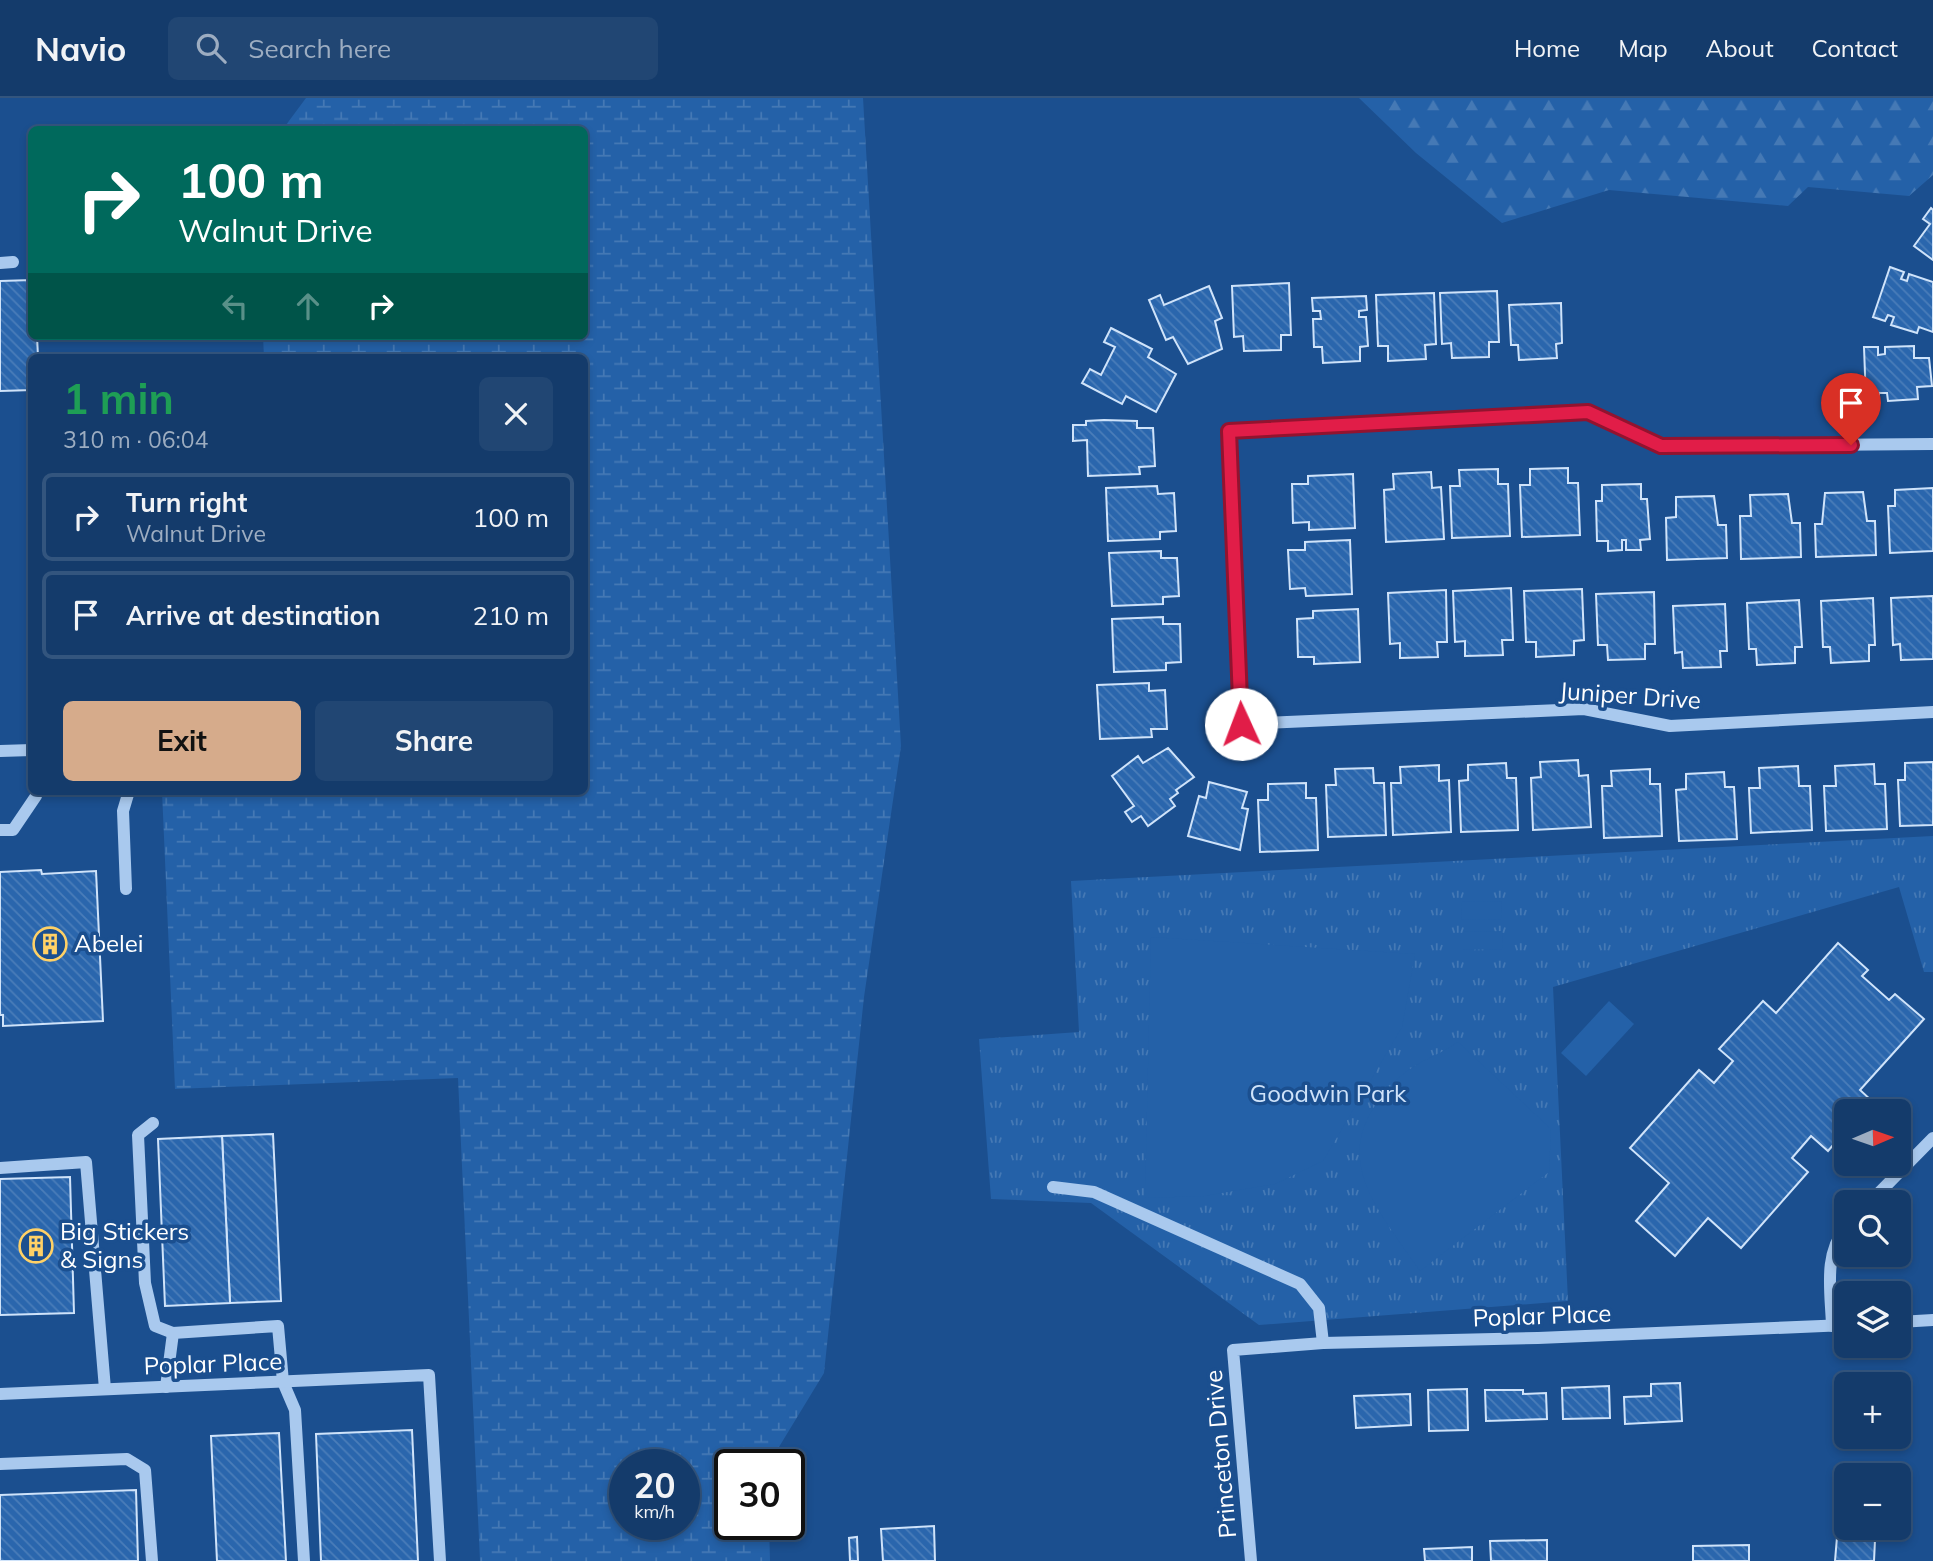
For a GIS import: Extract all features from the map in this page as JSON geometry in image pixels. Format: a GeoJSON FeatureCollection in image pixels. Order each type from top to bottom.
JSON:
{"type":"FeatureCollection","features":[{"type":"Feature","properties":{"kind":"street","name":"Juniper Drive"},"geometry":{"type":"LineString","coordinates":[[1933,444],[1661,446],[1588,412],[1229,431],[1241,724],[1584,709],[1670,726],[1933,712]]}},
{"type":"Feature","properties":{"kind":"street"},"geometry":{"type":"LineString","coordinates":[[0,751],[28,750]]}},
{"type":"Feature","properties":{"kind":"street"},"geometry":{"type":"LineString","coordinates":[[0,830],[13,830],[36,795]]}},
{"type":"Feature","properties":{"kind":"street"},"geometry":{"type":"LineString","coordinates":[[126,889],[123,811],[128,795]]}},
{"type":"Feature","properties":{"kind":"street"},"geometry":{"type":"LineString","coordinates":[[153,1123],[138,1135],[145,1283],[155,1326],[173,1333],[278,1326],[283,1382],[295,1410],[304,1561]]}},
{"type":"Feature","properties":{"kind":"street"},"geometry":{"type":"LineString","coordinates":[[1882,1190],[1933,1138]]}},
{"type":"Feature","properties":{"kind":"street"},"geometry":{"type":"LineString","coordinates":[[0,1168],[86,1162],[105,1389]]}},
{"type":"Feature","properties":{"kind":"street"},"geometry":{"type":"LineString","coordinates":[[1053,1187],[1094,1192],[1300,1284],[1319,1308],[1323,1343]]}},
{"type":"Feature","properties":{"kind":"street"},"geometry":{"type":"LineString","coordinates":[[1832,1326],[1831,1257],[1834,1244]]}},
{"type":"Feature","properties":{"kind":"street"},"geometry":{"type":"LineString","coordinates":[[1911,1321],[1933,1320]]}},
{"type":"Feature","properties":{"kind":"street","name":"Poplar Place"},"geometry":{"type":"LineString","coordinates":[[1239,1350],[1323,1343],[1832,1326]]}},
{"type":"Feature","properties":{"kind":"street"},"geometry":{"type":"LineString","coordinates":[[166,1387],[173,1333]]}},
{"type":"Feature","properties":{"kind":"street","name":"Princeton Drive"},"geometry":{"type":"LineString","coordinates":[[1239,1350],[1233,1350],[1251,1561]]}},
{"type":"Feature","properties":{"kind":"street","name":"Poplar Place"},"geometry":{"type":"LineString","coordinates":[[0,1394],[429,1375],[440,1561]]}},
{"type":"Feature","properties":{"kind":"street"},"geometry":{"type":"LineString","coordinates":[[0,1464],[127,1459],[145,1470],[152,1561]]}},
{"type":"Feature","properties":{"kind":"green space"},"geometry":{"type":"Polygon","coordinates":[[[306,98],[863,98],[901,746],[864,997],[824,1373],[778,1449],[714,1449],[714,1540],[769,1540],[770,1561],[480,1561],[458,1078],[175,1089],[162,795],[588,795],[588,354],[264,354],[263,340],[588,340],[588,126],[285,126],[306,98]]]}},
{"type":"Feature","properties":{"kind":"green space"},"geometry":{"type":"Polygon","coordinates":[[[1359,98],[1933,98],[1933,175],[1909,196],[1808,187],[1788,206],[1609,190],[1502,223],[1416,153],[1359,98]]]}},
{"type":"Feature","properties":{"kind":"green space","name":"Goodwin Park"},"geometry":{"type":"Polygon","coordinates":[[[1933,836],[1933,972],[1924,972],[1899,887],[1553,987],[1568,1301],[1259,1325],[1091,1203],[991,1199],[979,1039],[1079,1032],[1071,881],[1933,836]]]}},
{"type":"Feature","properties":{"kind":"green space"},"geometry":{"type":"Polygon","coordinates":[[[1501,901],[1502,919],[1462,920],[1461,902],[1501,901]]]}},
{"type":"Feature","properties":{"kind":"green space"},"geometry":{"type":"Polygon","coordinates":[[[1502,931],[1503,949],[1463,950],[1463,932],[1502,931]]]}},
{"type":"Feature","properties":{"kind":"green space"},"geometry":{"type":"Polygon","coordinates":[[[1151,937],[1415,954],[1402,1027],[1323,1161],[1275,1184],[1204,1196],[1145,1198],[1151,937]]]}},
{"type":"Feature","properties":{"kind":"green space"},"geometry":{"type":"Polygon","coordinates":[[[1609,1001],[1634,1024],[1586,1076],[1561,1053],[1609,1001]]]}},
{"type":"Feature","properties":{"kind":"green space"},"geometry":{"type":"Polygon","coordinates":[[[1458,1042],[1551,1129],[1549,1172],[1420,1271],[1385,1221],[1372,1197],[1363,1174],[1360,1151],[1364,1127],[1378,1102],[1402,1075],[1458,1042]]]}},
{"type":"Feature","properties":{"kind":"building"},"geometry":{"type":"Polygon","coordinates":[[[1931,208],[1933,260],[1914,246],[1930,224],[1923,219],[1931,208]]]}},
{"type":"Feature","properties":{"kind":"building"},"geometry":{"type":"Polygon","coordinates":[[[1890,267],[1904,272],[1901,279],[1907,281],[1909,274],[1933,282],[1933,332],[1919,327],[1917,333],[1891,325],[1894,317],[1888,315],[1885,321],[1873,317],[1890,267]]]}},
{"type":"Feature","properties":{"kind":"building"},"geometry":{"type":"Polygon","coordinates":[[[28,280],[28,340],[37,340],[38,354],[28,354],[28,390],[0,391],[0,281],[28,280]]]}},
{"type":"Feature","properties":{"kind":"building"},"geometry":{"type":"Polygon","coordinates":[[[1289,283],[1291,335],[1281,335],[1281,350],[1244,351],[1243,336],[1234,337],[1232,286],[1289,283]]]}},
{"type":"Feature","properties":{"kind":"building"},"geometry":{"type":"Polygon","coordinates":[[[1209,286],[1222,318],[1215,321],[1222,349],[1188,364],[1173,337],[1166,340],[1149,300],[1160,295],[1164,305],[1209,286]]]}},
{"type":"Feature","properties":{"kind":"building"},"geometry":{"type":"Polygon","coordinates":[[[1497,291],[1499,342],[1489,342],[1489,357],[1452,358],[1451,343],[1442,344],[1440,293],[1497,291]]]}},
{"type":"Feature","properties":{"kind":"building"},"geometry":{"type":"Polygon","coordinates":[[[1434,293],[1436,344],[1425,345],[1426,359],[1388,361],[1388,346],[1378,346],[1376,295],[1434,293]]]}},
{"type":"Feature","properties":{"kind":"building"},"geometry":{"type":"Polygon","coordinates":[[[1366,296],[1367,310],[1359,311],[1359,317],[1366,317],[1368,346],[1360,347],[1360,361],[1323,363],[1322,347],[1314,347],[1313,319],[1321,319],[1320,311],[1313,311],[1312,298],[1366,296]]]}},
{"type":"Feature","properties":{"kind":"building"},"geometry":{"type":"Polygon","coordinates":[[[1561,303],[1562,343],[1556,344],[1557,358],[1519,360],[1518,345],[1511,345],[1509,305],[1561,303]]]}},
{"type":"Feature","properties":{"kind":"building"},"geometry":{"type":"Polygon","coordinates":[[[1111,328],[1152,349],[1148,357],[1176,374],[1156,412],[1126,396],[1122,404],[1082,383],[1090,369],[1101,375],[1115,347],[1104,342],[1111,328]]]}},
{"type":"Feature","properties":{"kind":"building"},"geometry":{"type":"Polygon","coordinates":[[[1914,346],[1914,358],[1929,358],[1932,386],[1917,387],[1918,399],[1888,401],[1887,393],[1879,393],[1879,400],[1866,401],[1864,347],[1878,347],[1878,355],[1885,354],[1885,347],[1914,346]]]}},
{"type":"Feature","properties":{"kind":"building"},"geometry":{"type":"Polygon","coordinates":[[[1104,420],[1137,421],[1137,428],[1153,428],[1155,466],[1139,467],[1140,474],[1088,476],[1087,440],[1073,441],[1073,425],[1104,420]]]}},
{"type":"Feature","properties":{"kind":"building"},"geometry":{"type":"Polygon","coordinates":[[[1568,468],[1568,483],[1578,483],[1580,535],[1522,537],[1520,485],[1530,485],[1530,469],[1568,468]]]}},
{"type":"Feature","properties":{"kind":"building"},"geometry":{"type":"Polygon","coordinates":[[[1498,469],[1498,484],[1508,484],[1510,536],[1452,538],[1450,486],[1460,486],[1459,470],[1498,469]]]}},
{"type":"Feature","properties":{"kind":"building"},"geometry":{"type":"Polygon","coordinates":[[[1431,472],[1432,488],[1441,487],[1444,539],[1386,542],[1384,490],[1394,489],[1393,474],[1431,472]]]}},
{"type":"Feature","properties":{"kind":"building"},"geometry":{"type":"Polygon","coordinates":[[[1353,474],[1355,528],[1309,530],[1309,522],[1293,523],[1292,484],[1308,484],[1308,476],[1353,474]]]}},
{"type":"Feature","properties":{"kind":"building"},"geometry":{"type":"Polygon","coordinates":[[[1641,484],[1641,499],[1647,499],[1650,539],[1640,540],[1641,550],[1626,550],[1626,540],[1622,540],[1622,550],[1608,551],[1608,541],[1597,541],[1596,501],[1602,501],[1602,485],[1641,484]]]}},
{"type":"Feature","properties":{"kind":"building"},"geometry":{"type":"Polygon","coordinates":[[[1157,486],[1158,494],[1174,493],[1176,531],[1160,532],[1160,539],[1108,541],[1106,488],[1157,486]]]}},
{"type":"Feature","properties":{"kind":"building"},"geometry":{"type":"Polygon","coordinates":[[[1933,488],[1933,551],[1890,553],[1888,506],[1895,506],[1895,490],[1933,488]]]}},
{"type":"Feature","properties":{"kind":"building"},"geometry":{"type":"Polygon","coordinates":[[[1863,492],[1867,521],[1875,521],[1876,555],[1816,557],[1815,524],[1822,524],[1825,493],[1863,492]]]}},
{"type":"Feature","properties":{"kind":"building"},"geometry":{"type":"Polygon","coordinates":[[[1788,494],[1792,523],[1800,523],[1801,557],[1741,559],[1740,516],[1751,516],[1750,495],[1788,494]]]}},
{"type":"Feature","properties":{"kind":"building"},"geometry":{"type":"Polygon","coordinates":[[[1714,496],[1718,525],[1726,525],[1727,558],[1667,560],[1666,518],[1676,517],[1676,497],[1714,496]]]}},
{"type":"Feature","properties":{"kind":"building"},"geometry":{"type":"Polygon","coordinates":[[[1350,540],[1352,594],[1306,596],[1305,588],[1290,589],[1288,550],[1305,550],[1305,542],[1350,540]]]}},
{"type":"Feature","properties":{"kind":"building"},"geometry":{"type":"Polygon","coordinates":[[[1161,551],[1161,558],[1177,558],[1179,596],[1163,597],[1163,604],[1112,606],[1109,553],[1161,551]]]}},
{"type":"Feature","properties":{"kind":"building"},"geometry":{"type":"Polygon","coordinates":[[[1511,588],[1513,640],[1502,640],[1503,655],[1465,656],[1465,641],[1455,642],[1453,591],[1511,588]]]}},
{"type":"Feature","properties":{"kind":"building"},"geometry":{"type":"Polygon","coordinates":[[[1582,589],[1584,640],[1574,641],[1574,655],[1536,657],[1536,642],[1526,642],[1524,591],[1582,589]]]}},
{"type":"Feature","properties":{"kind":"building"},"geometry":{"type":"Polygon","coordinates":[[[1446,590],[1447,642],[1437,642],[1438,657],[1400,658],[1400,643],[1390,644],[1388,593],[1446,590]]]}},
{"type":"Feature","properties":{"kind":"building"},"geometry":{"type":"Polygon","coordinates":[[[1654,592],[1655,644],[1645,644],[1645,659],[1608,660],[1607,645],[1598,645],[1596,594],[1654,592]]]}},
{"type":"Feature","properties":{"kind":"building"},"geometry":{"type":"Polygon","coordinates":[[[1933,596],[1933,659],[1901,660],[1900,644],[1893,645],[1891,598],[1933,596]]]}},
{"type":"Feature","properties":{"kind":"building"},"geometry":{"type":"Polygon","coordinates":[[[1873,598],[1875,645],[1869,645],[1869,661],[1831,663],[1830,647],[1823,647],[1821,601],[1873,598]]]}},
{"type":"Feature","properties":{"kind":"building"},"geometry":{"type":"Polygon","coordinates":[[[1799,600],[1802,647],[1795,647],[1795,663],[1757,665],[1756,649],[1749,649],[1747,603],[1799,600]]]}},
{"type":"Feature","properties":{"kind":"building"},"geometry":{"type":"Polygon","coordinates":[[[1725,604],[1727,651],[1720,651],[1721,667],[1683,668],[1682,652],[1675,653],[1673,606],[1725,604]]]}},
{"type":"Feature","properties":{"kind":"building"},"geometry":{"type":"Polygon","coordinates":[[[1358,609],[1360,662],[1314,664],[1314,657],[1298,657],[1297,619],[1313,618],[1313,611],[1358,609]]]}},
{"type":"Feature","properties":{"kind":"building"},"geometry":{"type":"Polygon","coordinates":[[[1163,617],[1163,624],[1180,624],[1181,662],[1166,663],[1166,670],[1114,672],[1112,619],[1163,617]]]}},
{"type":"Feature","properties":{"kind":"building"},"geometry":{"type":"Polygon","coordinates":[[[1149,683],[1149,691],[1165,690],[1167,729],[1151,729],[1152,737],[1100,739],[1097,685],[1149,683]]]}},
{"type":"Feature","properties":{"kind":"building"},"geometry":{"type":"Polygon","coordinates":[[[1168,748],[1194,777],[1176,790],[1178,793],[1170,799],[1175,806],[1148,826],[1141,816],[1132,822],[1125,812],[1134,806],[1112,776],[1138,756],[1143,763],[1168,748]]]}},
{"type":"Feature","properties":{"kind":"building"},"geometry":{"type":"Polygon","coordinates":[[[1578,760],[1579,776],[1588,775],[1591,827],[1533,830],[1531,778],[1541,777],[1540,762],[1578,760]]]}},
{"type":"Feature","properties":{"kind":"building"},"geometry":{"type":"Polygon","coordinates":[[[1933,762],[1933,825],[1900,826],[1898,780],[1905,780],[1905,763],[1933,762]]]}},
{"type":"Feature","properties":{"kind":"building"},"geometry":{"type":"Polygon","coordinates":[[[1506,763],[1507,778],[1516,778],[1518,830],[1461,832],[1459,781],[1468,780],[1468,765],[1506,763]]]}},
{"type":"Feature","properties":{"kind":"building"},"geometry":{"type":"Polygon","coordinates":[[[1874,764],[1875,784],[1885,784],[1887,829],[1826,831],[1824,786],[1836,786],[1835,766],[1874,764]]]}},
{"type":"Feature","properties":{"kind":"building"},"geometry":{"type":"Polygon","coordinates":[[[1439,765],[1439,781],[1449,780],[1451,832],[1393,835],[1391,783],[1401,783],[1400,767],[1439,765]]]}},
{"type":"Feature","properties":{"kind":"building"},"geometry":{"type":"Polygon","coordinates":[[[1798,766],[1799,786],[1810,786],[1812,830],[1751,833],[1749,788],[1760,788],[1759,768],[1798,766]]]}},
{"type":"Feature","properties":{"kind":"building"},"geometry":{"type":"Polygon","coordinates":[[[1373,768],[1374,783],[1384,783],[1386,835],[1328,837],[1326,785],[1336,785],[1335,769],[1373,768]]]}},
{"type":"Feature","properties":{"kind":"building"},"geometry":{"type":"Polygon","coordinates":[[[1650,769],[1650,784],[1660,784],[1662,836],[1604,838],[1602,786],[1612,786],[1611,771],[1650,769]]]}},
{"type":"Feature","properties":{"kind":"building"},"geometry":{"type":"Polygon","coordinates":[[[1724,772],[1725,787],[1734,787],[1737,839],[1679,841],[1676,790],[1686,789],[1686,774],[1724,772]]]}},
{"type":"Feature","properties":{"kind":"building"},"geometry":{"type":"Polygon","coordinates":[[[1209,782],[1247,792],[1242,808],[1248,809],[1240,850],[1188,836],[1199,796],[1206,798],[1209,782]]]}},
{"type":"Feature","properties":{"kind":"building"},"geometry":{"type":"Polygon","coordinates":[[[1306,783],[1306,798],[1316,798],[1318,850],[1260,852],[1258,800],[1268,800],[1268,784],[1306,783]]]}},
{"type":"Feature","properties":{"kind":"building","name":"Abelei"},"geometry":{"type":"Polygon","coordinates":[[[41,870],[42,874],[96,871],[103,1021],[3,1026],[3,1015],[0,1015],[0,872],[41,870]]]}},
{"type":"Feature","properties":{"kind":"building"},"geometry":{"type":"Polygon","coordinates":[[[1838,943],[1868,970],[1862,976],[1889,1000],[1895,994],[1924,1019],[1860,1090],[1870,1099],[1834,1099],[1834,1144],[1828,1151],[1811,1136],[1792,1158],[1808,1172],[1741,1248],[1708,1218],[1675,1256],[1636,1221],[1669,1183],[1630,1148],[1699,1070],[1714,1083],[1733,1061],[1719,1049],[1763,1001],[1776,1013],[1838,943]]]}},
{"type":"Feature","properties":{"kind":"building"},"geometry":{"type":"Polygon","coordinates":[[[273,1134],[281,1301],[230,1303],[222,1136],[273,1134]]]}},
{"type":"Feature","properties":{"kind":"building"},"geometry":{"type":"Polygon","coordinates":[[[222,1136],[230,1303],[165,1306],[158,1139],[222,1136]]]}},
{"type":"Feature","properties":{"kind":"building","name":"Big Stickers & Signs"},"geometry":{"type":"Polygon","coordinates":[[[70,1177],[74,1313],[0,1315],[0,1179],[70,1177]]]}},
{"type":"Feature","properties":{"kind":"building"},"geometry":{"type":"Polygon","coordinates":[[[1680,1383],[1682,1421],[1625,1424],[1624,1397],[1651,1396],[1651,1384],[1680,1383]]]}},
{"type":"Feature","properties":{"kind":"building"},"geometry":{"type":"Polygon","coordinates":[[[1609,1386],[1610,1418],[1563,1419],[1562,1388],[1609,1386]]]}},
{"type":"Feature","properties":{"kind":"building"},"geometry":{"type":"Polygon","coordinates":[[[1467,1389],[1468,1430],[1429,1431],[1428,1390],[1467,1389]]]}},
{"type":"Feature","properties":{"kind":"building"},"geometry":{"type":"Polygon","coordinates":[[[1485,1390],[1523,1390],[1523,1394],[1546,1393],[1547,1419],[1486,1421],[1485,1390]]]}},
{"type":"Feature","properties":{"kind":"building"},"geometry":{"type":"Polygon","coordinates":[[[1410,1394],[1411,1425],[1356,1428],[1354,1396],[1410,1394]]]}},
{"type":"Feature","properties":{"kind":"building"},"geometry":{"type":"Polygon","coordinates":[[[412,1430],[418,1561],[321,1561],[316,1434],[412,1430]]]}},
{"type":"Feature","properties":{"kind":"building"},"geometry":{"type":"Polygon","coordinates":[[[279,1433],[286,1561],[217,1561],[211,1436],[279,1433]]]}},
{"type":"Feature","properties":{"kind":"building"},"geometry":{"type":"Polygon","coordinates":[[[136,1490],[138,1561],[0,1561],[0,1495],[136,1490]]]}},
{"type":"Feature","properties":{"kind":"building"},"geometry":{"type":"Polygon","coordinates":[[[934,1526],[935,1561],[883,1561],[881,1529],[934,1526]]]}},
{"type":"Feature","properties":{"kind":"building"},"geometry":{"type":"Polygon","coordinates":[[[857,1537],[858,1561],[850,1561],[849,1538],[857,1537]]]}},
{"type":"Feature","properties":{"kind":"building"},"geometry":{"type":"Polygon","coordinates":[[[1547,1540],[1547,1561],[1491,1561],[1490,1541],[1547,1540]]]}},
{"type":"Feature","properties":{"kind":"building"},"geometry":{"type":"Polygon","coordinates":[[[1837,1540],[1875,1540],[1874,1561],[1835,1561],[1837,1540]]]}},
{"type":"Feature","properties":{"kind":"building"},"geometry":{"type":"Polygon","coordinates":[[[1749,1545],[1749,1561],[1693,1561],[1693,1546],[1749,1545]]]}},
{"type":"Feature","properties":{"kind":"building"},"geometry":{"type":"Polygon","coordinates":[[[1472,1547],[1472,1561],[1425,1561],[1424,1549],[1472,1547]]]}},
{"type":"Feature","properties":{"kind":"place","name":"Abelei"},"geometry":{"type":"Point","coordinates":[50,944]}},
{"type":"Feature","properties":{"kind":"place","name":"Big Stickers & Signs"},"geometry":{"type":"Point","coordinates":[36,1246]}},
{"type":"Feature","properties":{"kind":"route"},"geometry":{"type":"LineString","coordinates":[[1241,724],[1229,431],[1588,412],[1661,446],[1851,445]]}}]}
